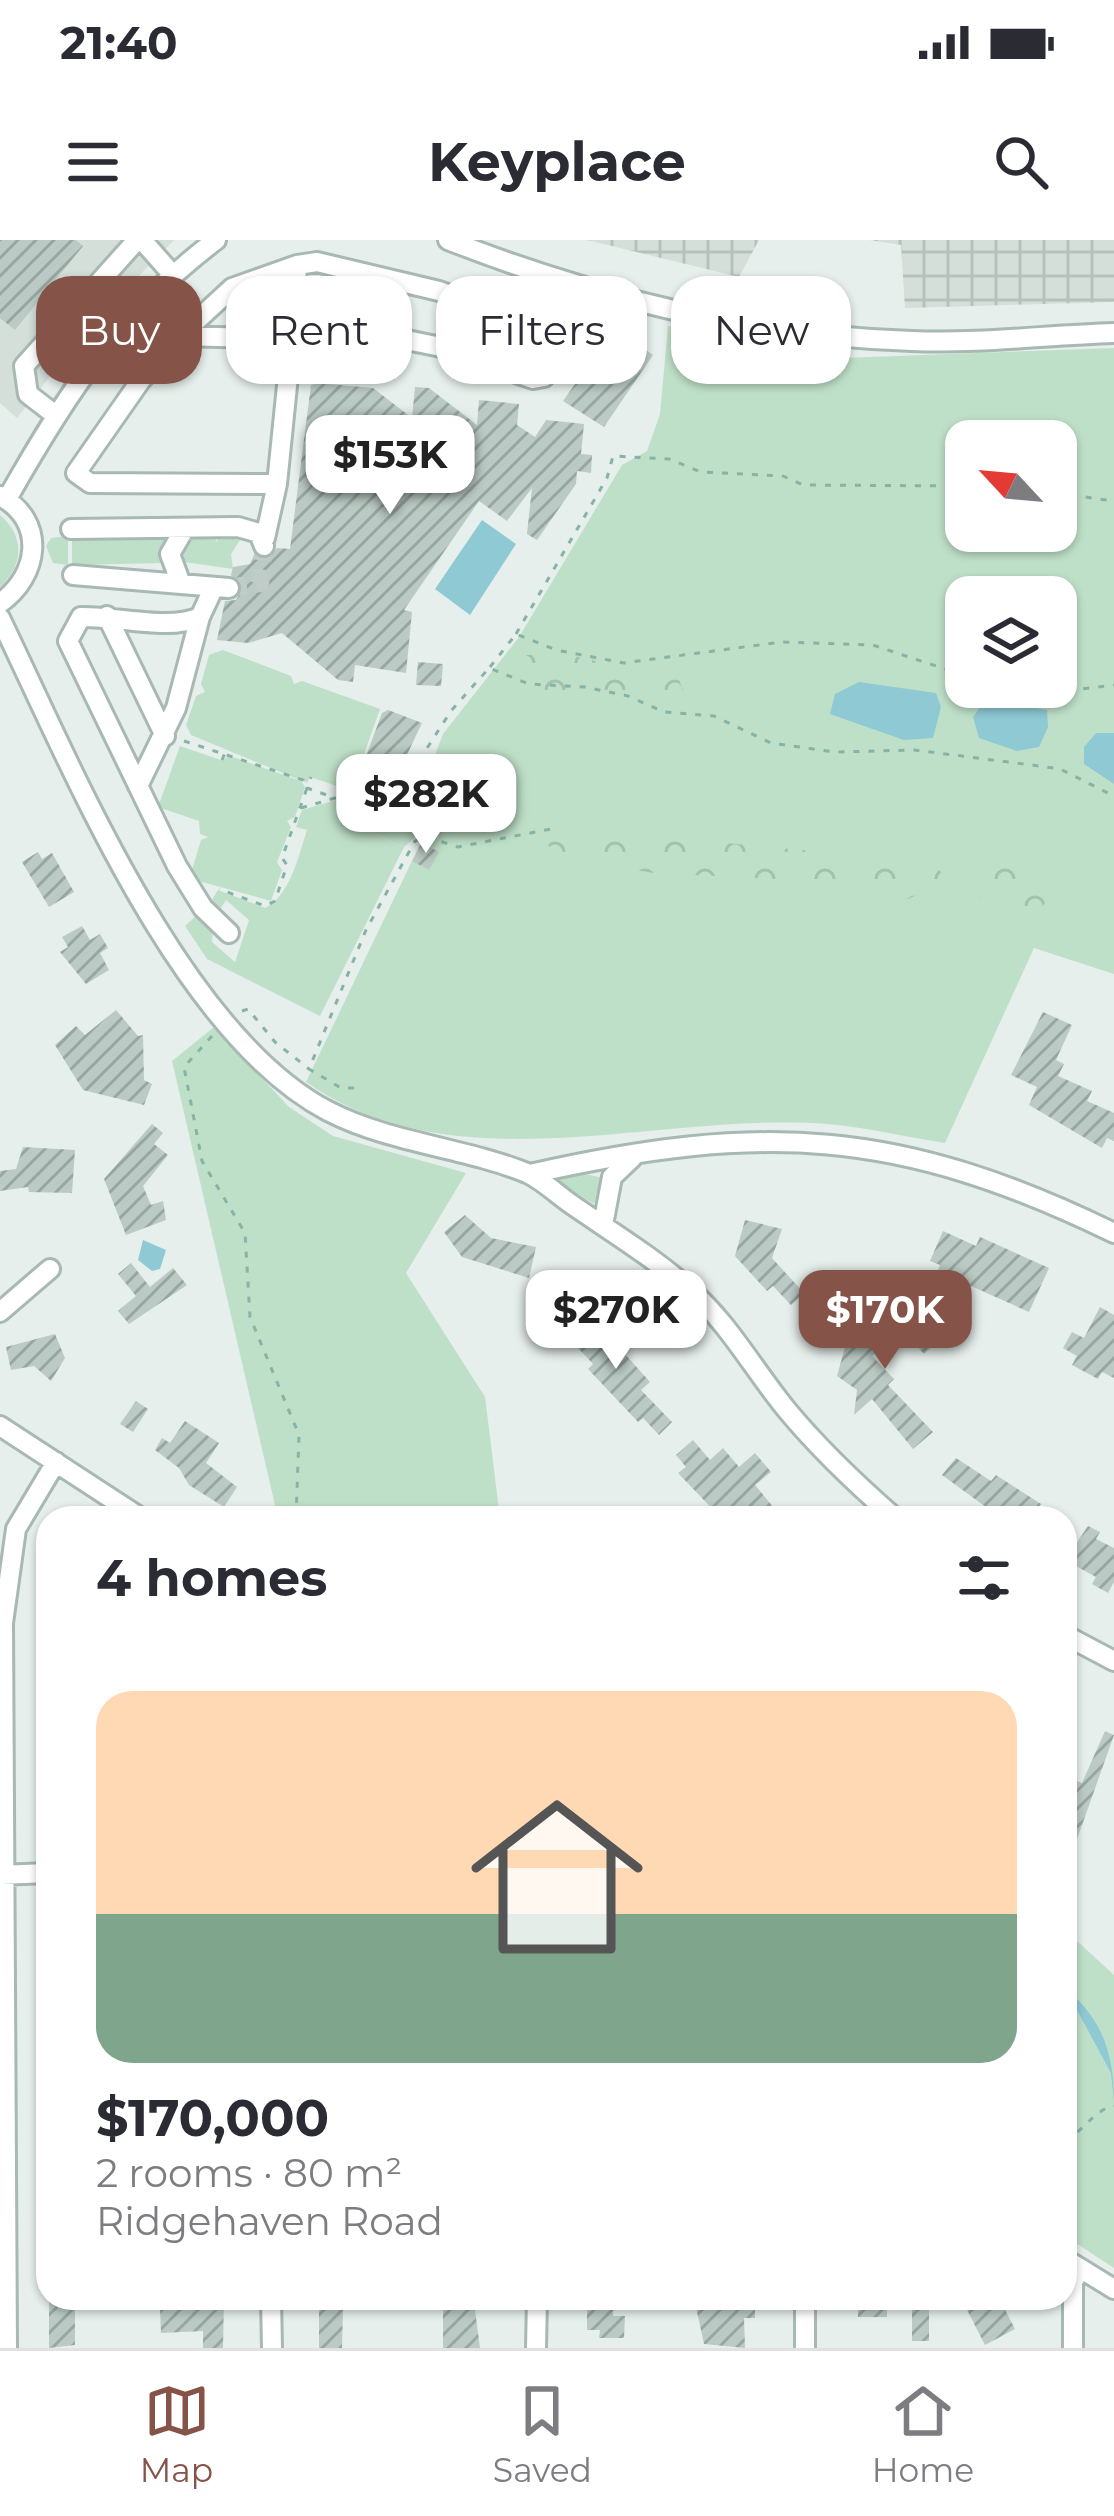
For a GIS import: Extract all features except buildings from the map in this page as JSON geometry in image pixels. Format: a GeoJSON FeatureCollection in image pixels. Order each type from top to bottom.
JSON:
{"type":"FeatureCollection","features":[{"type":"Feature","properties":{"kind":"street"},"geometry":{"type":"LineString","coordinates":[[54,414],[28,394],[24,366],[139,240],[172,274],[214,240]]}},
{"type":"Feature","properties":{"kind":"street"},"geometry":{"type":"LineString","coordinates":[[448,240],[497,249],[557,276]]}},
{"type":"Feature","properties":{"kind":"street"},"geometry":{"type":"LineString","coordinates":[[202,316],[232,288],[317,262],[436,290]]}},
{"type":"Feature","properties":{"kind":"street"},"geometry":{"type":"LineString","coordinates":[[296,276],[297,266]]}},
{"type":"Feature","properties":{"kind":"street"},"geometry":{"type":"LineString","coordinates":[[647,302],[787,332],[914,341],[1114,333]]}},
{"type":"Feature","properties":{"kind":"street"},"geometry":{"type":"LineString","coordinates":[[0,603],[22,584],[32,559],[32,534],[3,498],[77,384]]}},
{"type":"Feature","properties":{"kind":"street"},"geometry":{"type":"LineString","coordinates":[[141,384],[79,463],[79,478],[90,483],[277,484]]}},
{"type":"Feature","properties":{"kind":"street"},"geometry":{"type":"LineString","coordinates":[[71,529],[238,527],[264,542],[277,484],[287,384]]}},
{"type":"Feature","properties":{"kind":"street"},"geometry":{"type":"LineString","coordinates":[[181,584],[170,554],[184,528]]}},
{"type":"Feature","properties":{"kind":"street"},"geometry":{"type":"LineString","coordinates":[[73,574],[221,587],[200,617],[165,736],[138,786]]}},
{"type":"Feature","properties":{"kind":"street"},"geometry":{"type":"LineString","coordinates":[[200,617],[181,626],[81,616],[68,641],[177,866],[203,908],[229,933]]}},
{"type":"Feature","properties":{"kind":"street"},"geometry":{"type":"LineString","coordinates":[[107,616],[165,736]]}},
{"type":"Feature","properties":{"kind":"street"},"geometry":{"type":"LineString","coordinates":[[0,618],[100,825],[227,1025],[278,1077],[322,1108],[362,1127],[530,1174],[603,1225],[690,1289],[830,1458],[882,1506]]}},
{"type":"Feature","properties":{"kind":"street"},"geometry":{"type":"LineString","coordinates":[[530,1174],[760,1139],[884,1149],[988,1177],[1114,1233]]}},
{"type":"Feature","properties":{"kind":"street"},"geometry":{"type":"LineString","coordinates":[[603,1225],[612,1178],[637,1155]]}},
{"type":"Feature","properties":{"kind":"street"},"geometry":{"type":"LineString","coordinates":[[0,1312],[50,1269]]}},
{"type":"Feature","properties":{"kind":"street"},"geometry":{"type":"LineString","coordinates":[[0,1426],[123,1506]]}},
{"type":"Feature","properties":{"kind":"street"},"geometry":{"type":"LineString","coordinates":[[7,2348],[2,1875],[8,1572],[16,1528],[56,1462]]}},
{"type":"Feature","properties":{"kind":"street"},"geometry":{"type":"LineString","coordinates":[[1077,1642],[1114,1661]]}},
{"type":"Feature","properties":{"kind":"street"},"geometry":{"type":"LineString","coordinates":[[2,1875],[36,1872]]}},
{"type":"Feature","properties":{"kind":"street"},"geometry":{"type":"LineString","coordinates":[[1077,2267],[1114,2289]]}},
{"type":"Feature","properties":{"kind":"street"},"geometry":{"type":"LineString","coordinates":[[271,2310],[272,2348]]}},
{"type":"Feature","properties":{"kind":"street"},"geometry":{"type":"LineString","coordinates":[[536,2348],[537,2310]]}},
{"type":"Feature","properties":{"kind":"street"},"geometry":{"type":"LineString","coordinates":[[805,2310],[805,2348]]}},
{"type":"Feature","properties":{"kind":"street"},"geometry":{"type":"LineString","coordinates":[[1072,2348],[1073,2310]]}},
{"type":"Feature","properties":{"kind":"path"},"geometry":{"type":"LineString","coordinates":[[411,773],[451,711],[516,634],[608,478],[613,456],[669,459],[701,472],[783,476],[803,485],[945,486]]}},
{"type":"Feature","properties":{"kind":"path"},"geometry":{"type":"LineString","coordinates":[[1077,496],[1114,501]]}},
{"type":"Feature","properties":{"kind":"path"},"geometry":{"type":"LineString","coordinates":[[516,634],[556,650],[624,663],[781,642],[873,645],[945,669]]}},
{"type":"Feature","properties":{"kind":"path"},"geometry":{"type":"LineString","coordinates":[[489,668],[529,684],[585,687],[628,696],[664,712],[714,716],[771,743],[835,752],[914,750],[1060,769],[1114,796]]}},
{"type":"Feature","properties":{"kind":"path"},"geometry":{"type":"LineString","coordinates":[[1077,690],[1114,685]]}},
{"type":"Feature","properties":{"kind":"path"},"geometry":{"type":"LineString","coordinates":[[165,736],[303,780],[307,788],[373,811],[374,785]]}},
{"type":"Feature","properties":{"kind":"path"},"geometry":{"type":"LineString","coordinates":[[219,889],[265,906],[274,902],[311,777]]}},
{"type":"Feature","properties":{"kind":"path"},"geometry":{"type":"LineString","coordinates":[[352,789],[372,794]]}},
{"type":"Feature","properties":{"kind":"path"},"geometry":{"type":"LineString","coordinates":[[300,808],[335,799]]}},
{"type":"Feature","properties":{"kind":"path"},"geometry":{"type":"LineString","coordinates":[[361,828],[362,807]]}},
{"type":"Feature","properties":{"kind":"path"},"geometry":{"type":"LineString","coordinates":[[309,1069],[366,930],[416,841],[427,837],[458,847],[551,829]]}},
{"type":"Feature","properties":{"kind":"path"},"geometry":{"type":"LineString","coordinates":[[296,1506],[299,1436],[250,1317],[245,1233],[202,1162],[184,1066],[198,1046],[235,1014],[248,1010],[275,1042],[309,1069],[341,1088],[354,1088]]}},
{"type":"Feature","properties":{"kind":"path"},"geometry":{"type":"LineString","coordinates":[[1077,2135],[1103,2108],[1114,2106]]}},
{"type":"Feature","properties":{"kind":"shaded area"},"geometry":{"type":"Polygon","coordinates":[[[0,240],[174,240],[139,276],[36,276],[36,384],[44,384],[17,418],[0,403],[0,240]]]}},
{"type":"Feature","properties":{"kind":"shaded area"},"geometry":{"type":"Polygon","coordinates":[[[587,240],[759,240],[740,276],[587,240]]]}},
{"type":"Feature","properties":{"kind":"shaded area"},"geometry":{"type":"Polygon","coordinates":[[[869,240],[1114,240],[1114,302],[905,308],[901,245],[869,240]]]}},
{"type":"Feature","properties":{"kind":"green space"},"geometry":{"type":"Polygon","coordinates":[[[668,326],[671,384],[851,384],[851,358],[1114,348],[1114,974],[1034,948],[945,1143],[842,1125],[762,1123],[559,1138],[492,1138],[427,1131],[365,1114],[306,1082],[423,838],[425,781],[443,734],[519,637],[622,465],[647,451],[660,414],[668,326]]]}},
{"type":"Feature","properties":{"kind":"green space"},"geometry":{"type":"Polygon","coordinates":[[[0,515],[14,532],[18,551],[14,569],[0,587],[0,515]]]}},
{"type":"Feature","properties":{"kind":"green space"},"geometry":{"type":"Polygon","coordinates":[[[68,536],[68,565],[53,563],[46,546],[51,538],[68,536]]]}},
{"type":"Feature","properties":{"kind":"green space"},"geometry":{"type":"Polygon","coordinates":[[[72,536],[164,536],[165,563],[72,565],[72,536]]]}},
{"type":"Feature","properties":{"kind":"green space"},"geometry":{"type":"Polygon","coordinates":[[[189,536],[215,536],[217,543],[218,536],[240,540],[231,554],[233,569],[184,562],[177,547],[189,536]]]}},
{"type":"Feature","properties":{"kind":"green space"},"geometry":{"type":"Polygon","coordinates":[[[223,650],[291,676],[294,684],[302,681],[380,709],[351,791],[367,796],[368,805],[342,799],[346,789],[310,777],[307,783],[191,735],[186,725],[196,696],[205,692],[201,684],[209,655],[223,650]]]}},
{"type":"Feature","properties":{"kind":"green space"},"geometry":{"type":"Polygon","coordinates":[[[561,653],[679,680],[684,692],[624,703],[528,688],[515,668],[527,655],[561,653]]]}},
{"type":"Feature","properties":{"kind":"green space"},"geometry":{"type":"Polygon","coordinates":[[[180,746],[221,760],[230,756],[301,781],[305,787],[295,817],[287,821],[291,827],[277,862],[282,870],[271,901],[195,880],[191,873],[201,840],[208,837],[200,834],[199,821],[158,807],[180,746]]]}},
{"type":"Feature","properties":{"kind":"green space"},"geometry":{"type":"Polygon","coordinates":[[[401,765],[422,772],[423,830],[404,847],[361,828],[365,813],[374,812],[378,771],[401,765]]]}},
{"type":"Feature","properties":{"kind":"green space"},"geometry":{"type":"Polygon","coordinates":[[[336,800],[358,808],[356,826],[404,847],[320,1016],[207,959],[185,926],[198,914],[213,926],[212,942],[235,962],[249,920],[226,900],[219,911],[210,903],[218,890],[265,908],[274,902],[293,872],[307,830],[296,827],[302,810],[336,800]]]}},
{"type":"Feature","properties":{"kind":"green space"},"geometry":{"type":"Polygon","coordinates":[[[558,828],[813,851],[841,865],[877,852],[930,860],[948,880],[908,899],[748,877],[659,874],[591,862],[548,846],[558,828]]]}},
{"type":"Feature","properties":{"kind":"green space"},"geometry":{"type":"Polygon","coordinates":[[[974,860],[1032,863],[1048,873],[1049,897],[1034,918],[960,889],[975,881],[966,864],[974,860]]]}},
{"type":"Feature","properties":{"kind":"green space"},"geometry":{"type":"Polygon","coordinates":[[[214,1027],[289,1107],[333,1136],[466,1173],[406,1273],[485,1397],[499,1506],[275,1506],[172,1061],[214,1027]]]}},
{"type":"Feature","properties":{"kind":"green space"},"geometry":{"type":"Polygon","coordinates":[[[577,1172],[603,1178],[594,1204],[558,1183],[556,1177],[577,1172]]]}},
{"type":"Feature","properties":{"kind":"green space"},"geometry":{"type":"Polygon","coordinates":[[[1077,1941],[1114,1975],[1114,2268],[1077,2244],[1077,1941]]]}},
{"type":"Feature","properties":{"kind":"water"},"geometry":{"type":"Polygon","coordinates":[[[482,520],[516,544],[470,615],[435,589],[482,520]]]}},
{"type":"Feature","properties":{"kind":"water"},"geometry":{"type":"Polygon","coordinates":[[[859,682],[936,693],[941,707],[933,738],[904,740],[830,714],[835,694],[859,682]]]}},
{"type":"Feature","properties":{"kind":"water"},"geometry":{"type":"Polygon","coordinates":[[[980,708],[1036,708],[1047,710],[1048,727],[1039,747],[1017,751],[979,738],[973,717],[980,708]]]}},
{"type":"Feature","properties":{"kind":"water"},"geometry":{"type":"Polygon","coordinates":[[[1096,733],[1114,733],[1114,784],[1084,764],[1084,747],[1096,733]]]}},
{"type":"Feature","properties":{"kind":"water"},"geometry":{"type":"Polygon","coordinates":[[[143,1240],[166,1250],[160,1269],[152,1271],[138,1260],[143,1240]]]}},
{"type":"Feature","properties":{"kind":"water"},"geometry":{"type":"Polygon","coordinates":[[[1077,1999],[1104,2039],[1112,2069],[1114,2102],[1111,2073],[1077,2010],[1077,1999]]]}},
{"type":"Feature","properties":{"kind":"tunnel"},"geometry":{"type":"LineString","coordinates":[[229,588],[260,583],[264,546]]}}]}
